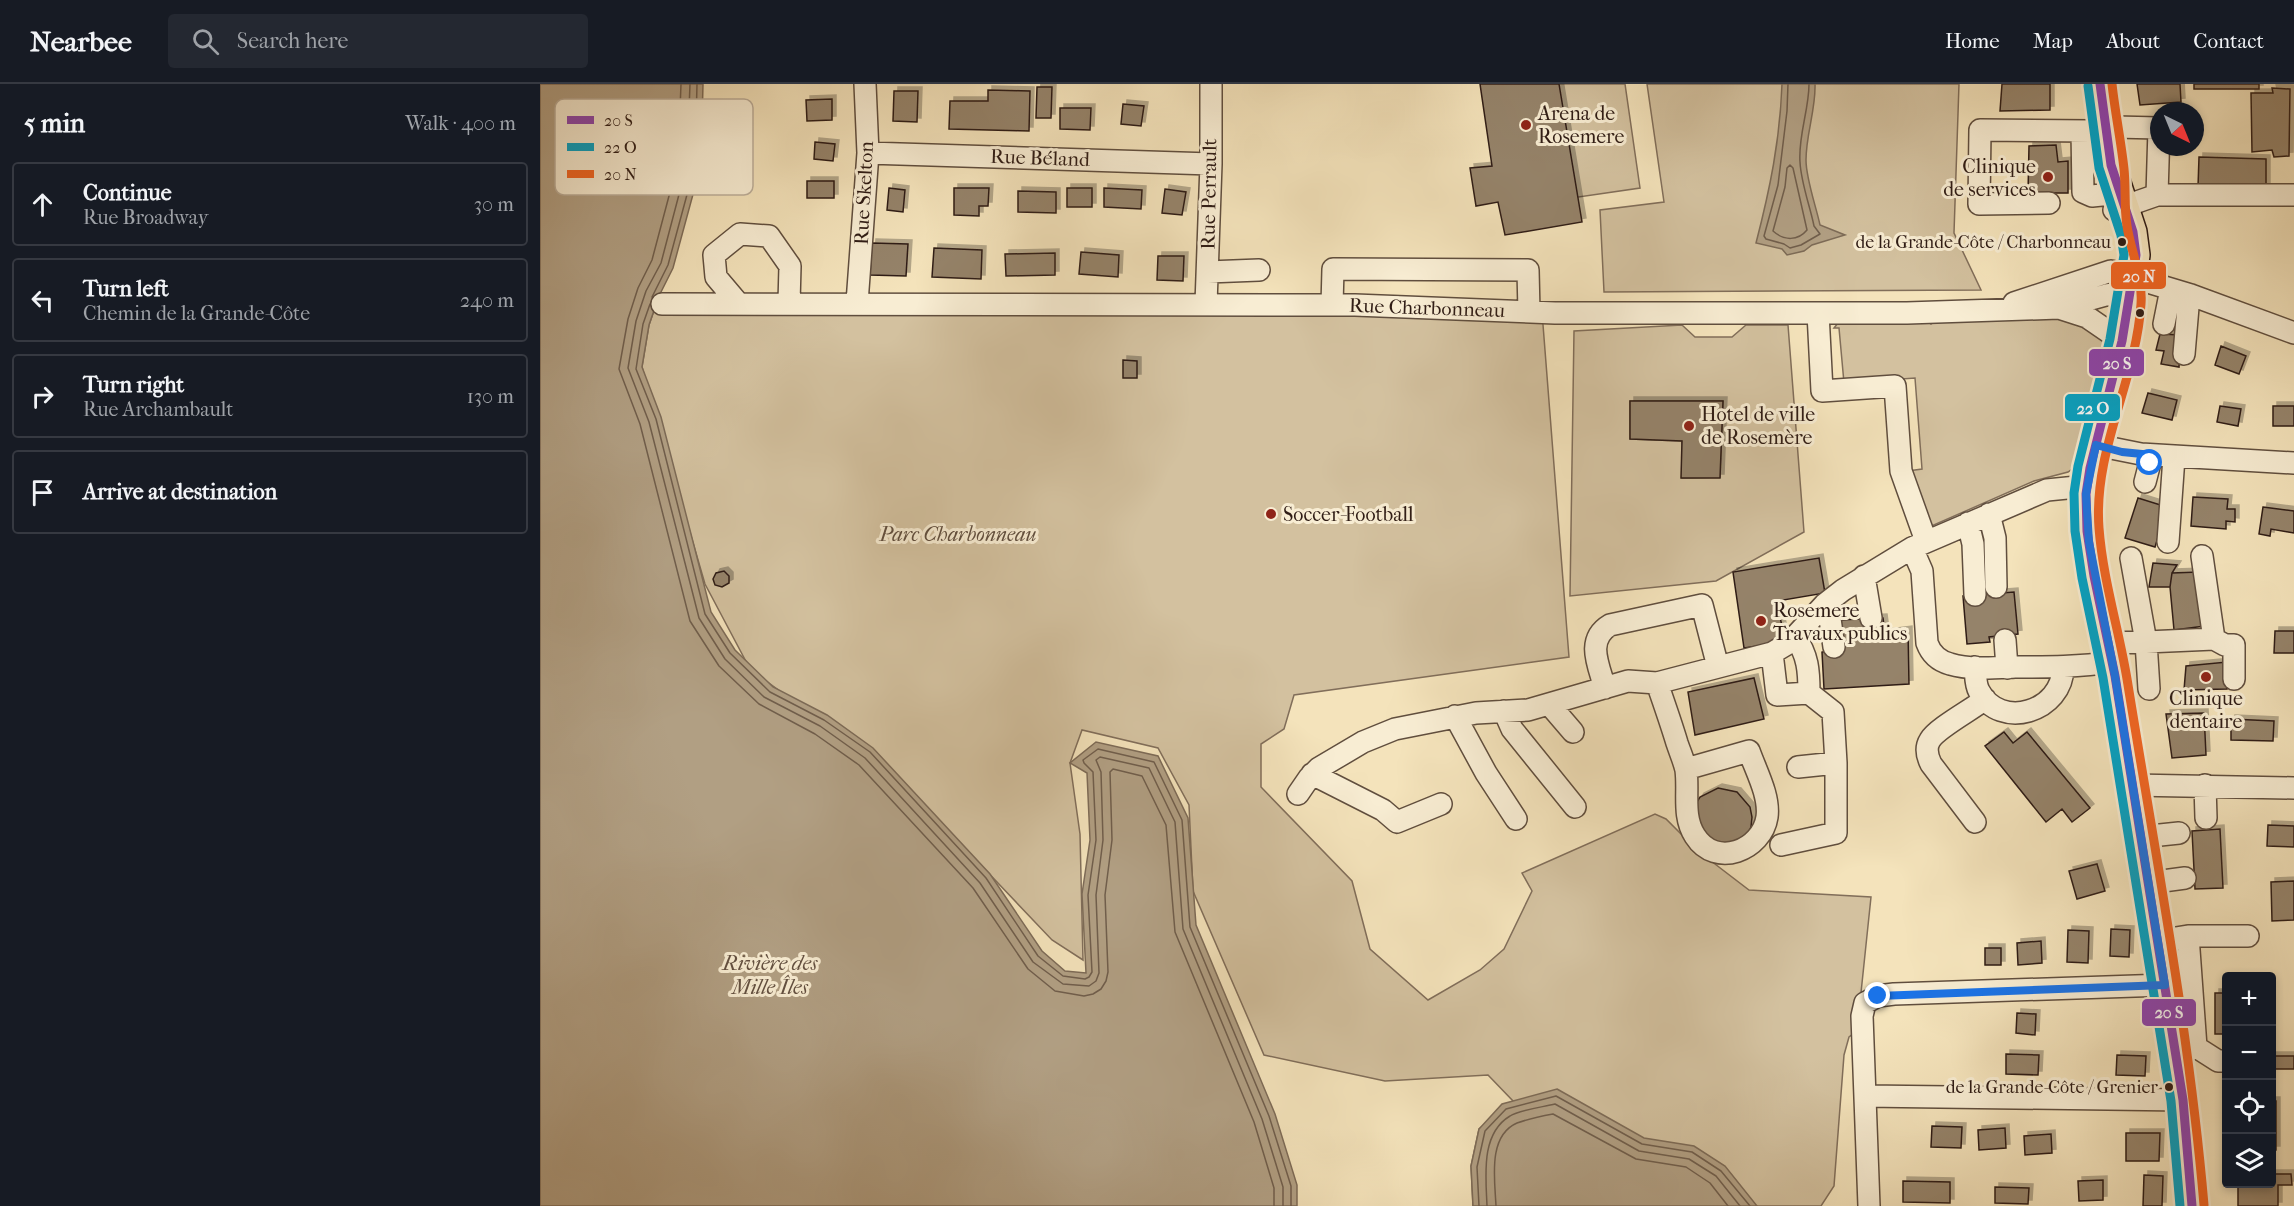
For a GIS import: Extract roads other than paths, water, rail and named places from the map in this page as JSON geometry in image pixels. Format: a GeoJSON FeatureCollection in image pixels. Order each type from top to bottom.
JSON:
{"type":"FeatureCollection","features":[{"type":"Feature","properties":{"kind":"main road"},"geometry":{"type":"LineString","coordinates":[[2100,88],[2086,131],[2111,165],[2118,201],[2135,244],[2136,255],[2129,281],[2129,306],[2122,340],[2087,486],[2086,513],[2089,542],[2133,785],[2165,985],[2186,1049],[2183,1100],[2192,1206]]}},
{"type":"Feature","properties":{"kind":"street","name":"Rue Skelton"},"geometry":{"type":"LineString","coordinates":[[857,303],[868,153],[865,84]]}},
{"type":"Feature","properties":{"kind":"street","name":"Rue Perrault"},"geometry":{"type":"LineString","coordinates":[[1206,304],[1211,164],[1211,84]]}},
{"type":"Feature","properties":{"kind":"street"},"geometry":{"type":"LineString","coordinates":[[2049,203],[1979,204],[1980,130],[2086,131],[2115,127],[2150,129]]}},
{"type":"Feature","properties":{"kind":"street"},"geometry":{"type":"LineString","coordinates":[[2086,131],[2081,189],[2088,196],[2118,201],[2157,195],[2294,195]]}},
{"type":"Feature","properties":{"kind":"street","name":"Rue Béland"},"geometry":{"type":"LineString","coordinates":[[868,153],[1211,164]]}},
{"type":"Feature","properties":{"kind":"street"},"geometry":{"type":"LineString","coordinates":[[2157,195],[2158,156]]}},
{"type":"Feature","properties":{"kind":"street"},"geometry":{"type":"LineString","coordinates":[[662,304],[789,303],[790,266],[769,236],[740,234],[714,255],[716,277],[738,303]]}},
{"type":"Feature","properties":{"kind":"street"},"geometry":{"type":"LineString","coordinates":[[1332,305],[1333,269],[1528,270],[1529,312]]}},
{"type":"Feature","properties":{"kind":"street"},"geometry":{"type":"LineString","coordinates":[[1208,272],[1259,270]]}},
{"type":"Feature","properties":{"kind":"street","name":"Rue Charbonneau"},"geometry":{"type":"LineString","coordinates":[[789,303],[1332,305],[1529,312],[1958,312],[2059,308],[2106,295],[2129,281],[2111,271],[1996,309]]}},
{"type":"Feature","properties":{"kind":"street"},"geometry":{"type":"LineString","coordinates":[[2129,281],[2181,292],[2294,333]]}},
{"type":"Feature","properties":{"kind":"street"},"geometry":{"type":"LineString","coordinates":[[2164,324],[2181,292]]}},
{"type":"Feature","properties":{"kind":"street"},"geometry":{"type":"LineString","coordinates":[[2181,292],[2188,308],[2184,354]]}},
{"type":"Feature","properties":{"kind":"street","name":"Rue Charbonneau"},"geometry":{"type":"LineString","coordinates":[[2059,308],[2088,317],[2122,340]]}},
{"type":"Feature","properties":{"kind":"street"},"geometry":{"type":"LineString","coordinates":[[1818,313],[1822,391],[1895,386],[1901,471],[1919,545],[1928,647],[1943,661],[1959,666],[1975,667],[2090,666],[2110,653],[2146,642],[2214,639],[2225,645],[2234,645],[2234,679]]}},
{"type":"Feature","properties":{"kind":"street"},"geometry":{"type":"LineString","coordinates":[[2096,445],[2122,452],[2152,455],[2294,463]]}},
{"type":"Feature","properties":{"kind":"street"},"geometry":{"type":"LineString","coordinates":[[2145,482],[2152,455]]}},
{"type":"Feature","properties":{"kind":"street"},"geometry":{"type":"LineString","coordinates":[[2168,542],[2174,457]]}},
{"type":"Feature","properties":{"kind":"street"},"geometry":{"type":"LineString","coordinates":[[1298,794],[1312,774],[1328,762],[1374,737],[1414,724],[1455,716],[1528,710],[1628,681],[1657,683],[1772,653],[1785,647],[1826,604],[1864,576],[1919,545],[2046,490],[2087,486]]}},
{"type":"Feature","properties":{"kind":"street"},"geometry":{"type":"LineString","coordinates":[[1989,514],[1995,538],[1996,587]]}},
{"type":"Feature","properties":{"kind":"street"},"geometry":{"type":"LineString","coordinates":[[1968,523],[1973,544],[1975,595]]}},
{"type":"Feature","properties":{"kind":"street"},"geometry":{"type":"LineString","coordinates":[[2202,556],[2214,639]]}},
{"type":"Feature","properties":{"kind":"street"},"geometry":{"type":"LineString","coordinates":[[2131,558],[2146,642],[2149,689]]}},
{"type":"Feature","properties":{"kind":"street"},"geometry":{"type":"LineString","coordinates":[[1864,576],[1871,618]]}},
{"type":"Feature","properties":{"kind":"street"},"geometry":{"type":"LineString","coordinates":[[1605,688],[1594,647],[1602,631],[1610,625],[1702,604],[1718,667]]}},
{"type":"Feature","properties":{"kind":"street"},"geometry":{"type":"LineString","coordinates":[[1826,604],[1834,647]]}},
{"type":"Feature","properties":{"kind":"street"},"geometry":{"type":"LineString","coordinates":[[1796,637],[1808,660],[1809,693]]}},
{"type":"Feature","properties":{"kind":"street"},"geometry":{"type":"LineString","coordinates":[[2005,640],[2007,668]]}},
{"type":"Feature","properties":{"kind":"street"},"geometry":{"type":"LineString","coordinates":[[1772,653],[1777,695],[1809,693],[1833,712],[1836,763],[1836,833],[1780,845]]}},
{"type":"Feature","properties":{"kind":"street"},"geometry":{"type":"LineString","coordinates":[[1975,667],[1977,687],[1985,699],[2010,712],[2021,712],[2037,708],[2058,691],[2063,679],[2063,666]]}},
{"type":"Feature","properties":{"kind":"street"},"geometry":{"type":"LineString","coordinates":[[1657,683],[1686,769],[1687,815],[1690,826],[1700,843],[1719,854],[1735,853],[1760,833],[1766,820],[1766,803],[1749,752],[1686,769]]}},
{"type":"Feature","properties":{"kind":"street"},"geometry":{"type":"LineString","coordinates":[[1975,822],[1931,764],[1927,748],[1933,737],[1985,699]]}},
{"type":"Feature","properties":{"kind":"street"},"geometry":{"type":"LineString","coordinates":[[1549,704],[1573,732]]}},
{"type":"Feature","properties":{"kind":"street"},"geometry":{"type":"LineString","coordinates":[[1504,711],[1512,729],[1575,807]]}},
{"type":"Feature","properties":{"kind":"street"},"geometry":{"type":"LineString","coordinates":[[1455,716],[1486,773],[1516,819]]}},
{"type":"Feature","properties":{"kind":"street"},"geometry":{"type":"LineString","coordinates":[[1798,767],[1836,763]]}},
{"type":"Feature","properties":{"kind":"street"},"geometry":{"type":"LineString","coordinates":[[1312,774],[1383,810],[1397,822],[1441,804]]}},
{"type":"Feature","properties":{"kind":"street"},"geometry":{"type":"LineString","coordinates":[[2133,785],[2294,788]]}},
{"type":"Feature","properties":{"kind":"street"},"geometry":{"type":"LineString","coordinates":[[2205,785],[2206,818]]}},
{"type":"Feature","properties":{"kind":"street"},"geometry":{"type":"LineString","coordinates":[[2141,837],[2180,833]]}},
{"type":"Feature","properties":{"kind":"street"},"geometry":{"type":"LineString","coordinates":[[2148,883],[2184,878]]}},
{"type":"Feature","properties":{"kind":"street"},"geometry":{"type":"LineString","coordinates":[[2188,936],[2186,1049],[2222,1061]]}},
{"type":"Feature","properties":{"kind":"street"},"geometry":{"type":"LineString","coordinates":[[2157,940],[2188,936],[2248,936]]}},
{"type":"Feature","properties":{"kind":"street"},"geometry":{"type":"LineString","coordinates":[[1869,1206],[1862,1016],[1865,1003],[1878,996],[1894,994],[2165,985]]}},
{"type":"Feature","properties":{"kind":"street"},"geometry":{"type":"LineString","coordinates":[[1865,1096],[2183,1100]]}},
{"type":"Feature","properties":{"kind":"water","name":"Rivière des Mille Îles"},"geometry":{"type":"Polygon","coordinates":[[[540,84],[703,84],[703,99],[555,99],[555,195],[693,195],[673,268],[659,296],[649,325],[642,367],[661,417],[711,612],[735,650],[773,687],[827,715],[873,748],[990,874],[1042,951],[1065,971],[1086,973],[1082,894],[1090,840],[1087,773],[1070,763],[1096,742],[1158,756],[1188,818],[1196,925],[1275,1114],[1297,1185],[1297,1206],[540,1206],[540,84]]]}},
{"type":"Feature","properties":{"kind":"water"},"geometry":{"type":"Polygon","coordinates":[[[1782,84],[1815,84],[1806,150],[1808,176],[1820,225],[1845,235],[1787,255],[1782,249],[1756,243],[1774,164],[1782,84]]]}},
{"type":"Feature","properties":{"kind":"water"},"geometry":{"type":"Polygon","coordinates":[[[1557,1089],[1644,1138],[1694,1146],[1725,1166],[1757,1206],[1473,1206],[1471,1166],[1479,1129],[1502,1104],[1557,1089]]]}},
{"type":"Feature","properties":{"kind":"place","name":"Arena de Rosemere"},"geometry":{"type":"Point","coordinates":[1526,125]}},
{"type":"Feature","properties":{"kind":"place","name":"Clinique de services"},"geometry":{"type":"Point","coordinates":[2048,177]}},
{"type":"Feature","properties":{"kind":"place","name":"de la Grande-Côte / Charbonneau"},"geometry":{"type":"Point","coordinates":[2122,242]}},
{"type":"Feature","properties":{"kind":"place","name":"Hotel de ville de Rosemère"},"geometry":{"type":"Point","coordinates":[1689,426]}},
{"type":"Feature","properties":{"kind":"place","name":"Soccer-Football"},"geometry":{"type":"Point","coordinates":[1271,514]}},
{"type":"Feature","properties":{"kind":"place","name":"Rosemere Travaux publics"},"geometry":{"type":"Point","coordinates":[1761,621]}},
{"type":"Feature","properties":{"kind":"place","name":"Clinique dentaire"},"geometry":{"type":"Point","coordinates":[2206,677]}},
{"type":"Feature","properties":{"kind":"place","name":"de la Grande-Côte / Grenier"},"geometry":{"type":"Point","coordinates":[2169,1087]}},
{"type":"Feature","properties":{"kind":"park label","name":"Parc Charbonneau"},"geometry":{"type":"Point","coordinates":[958,534]}}]}
